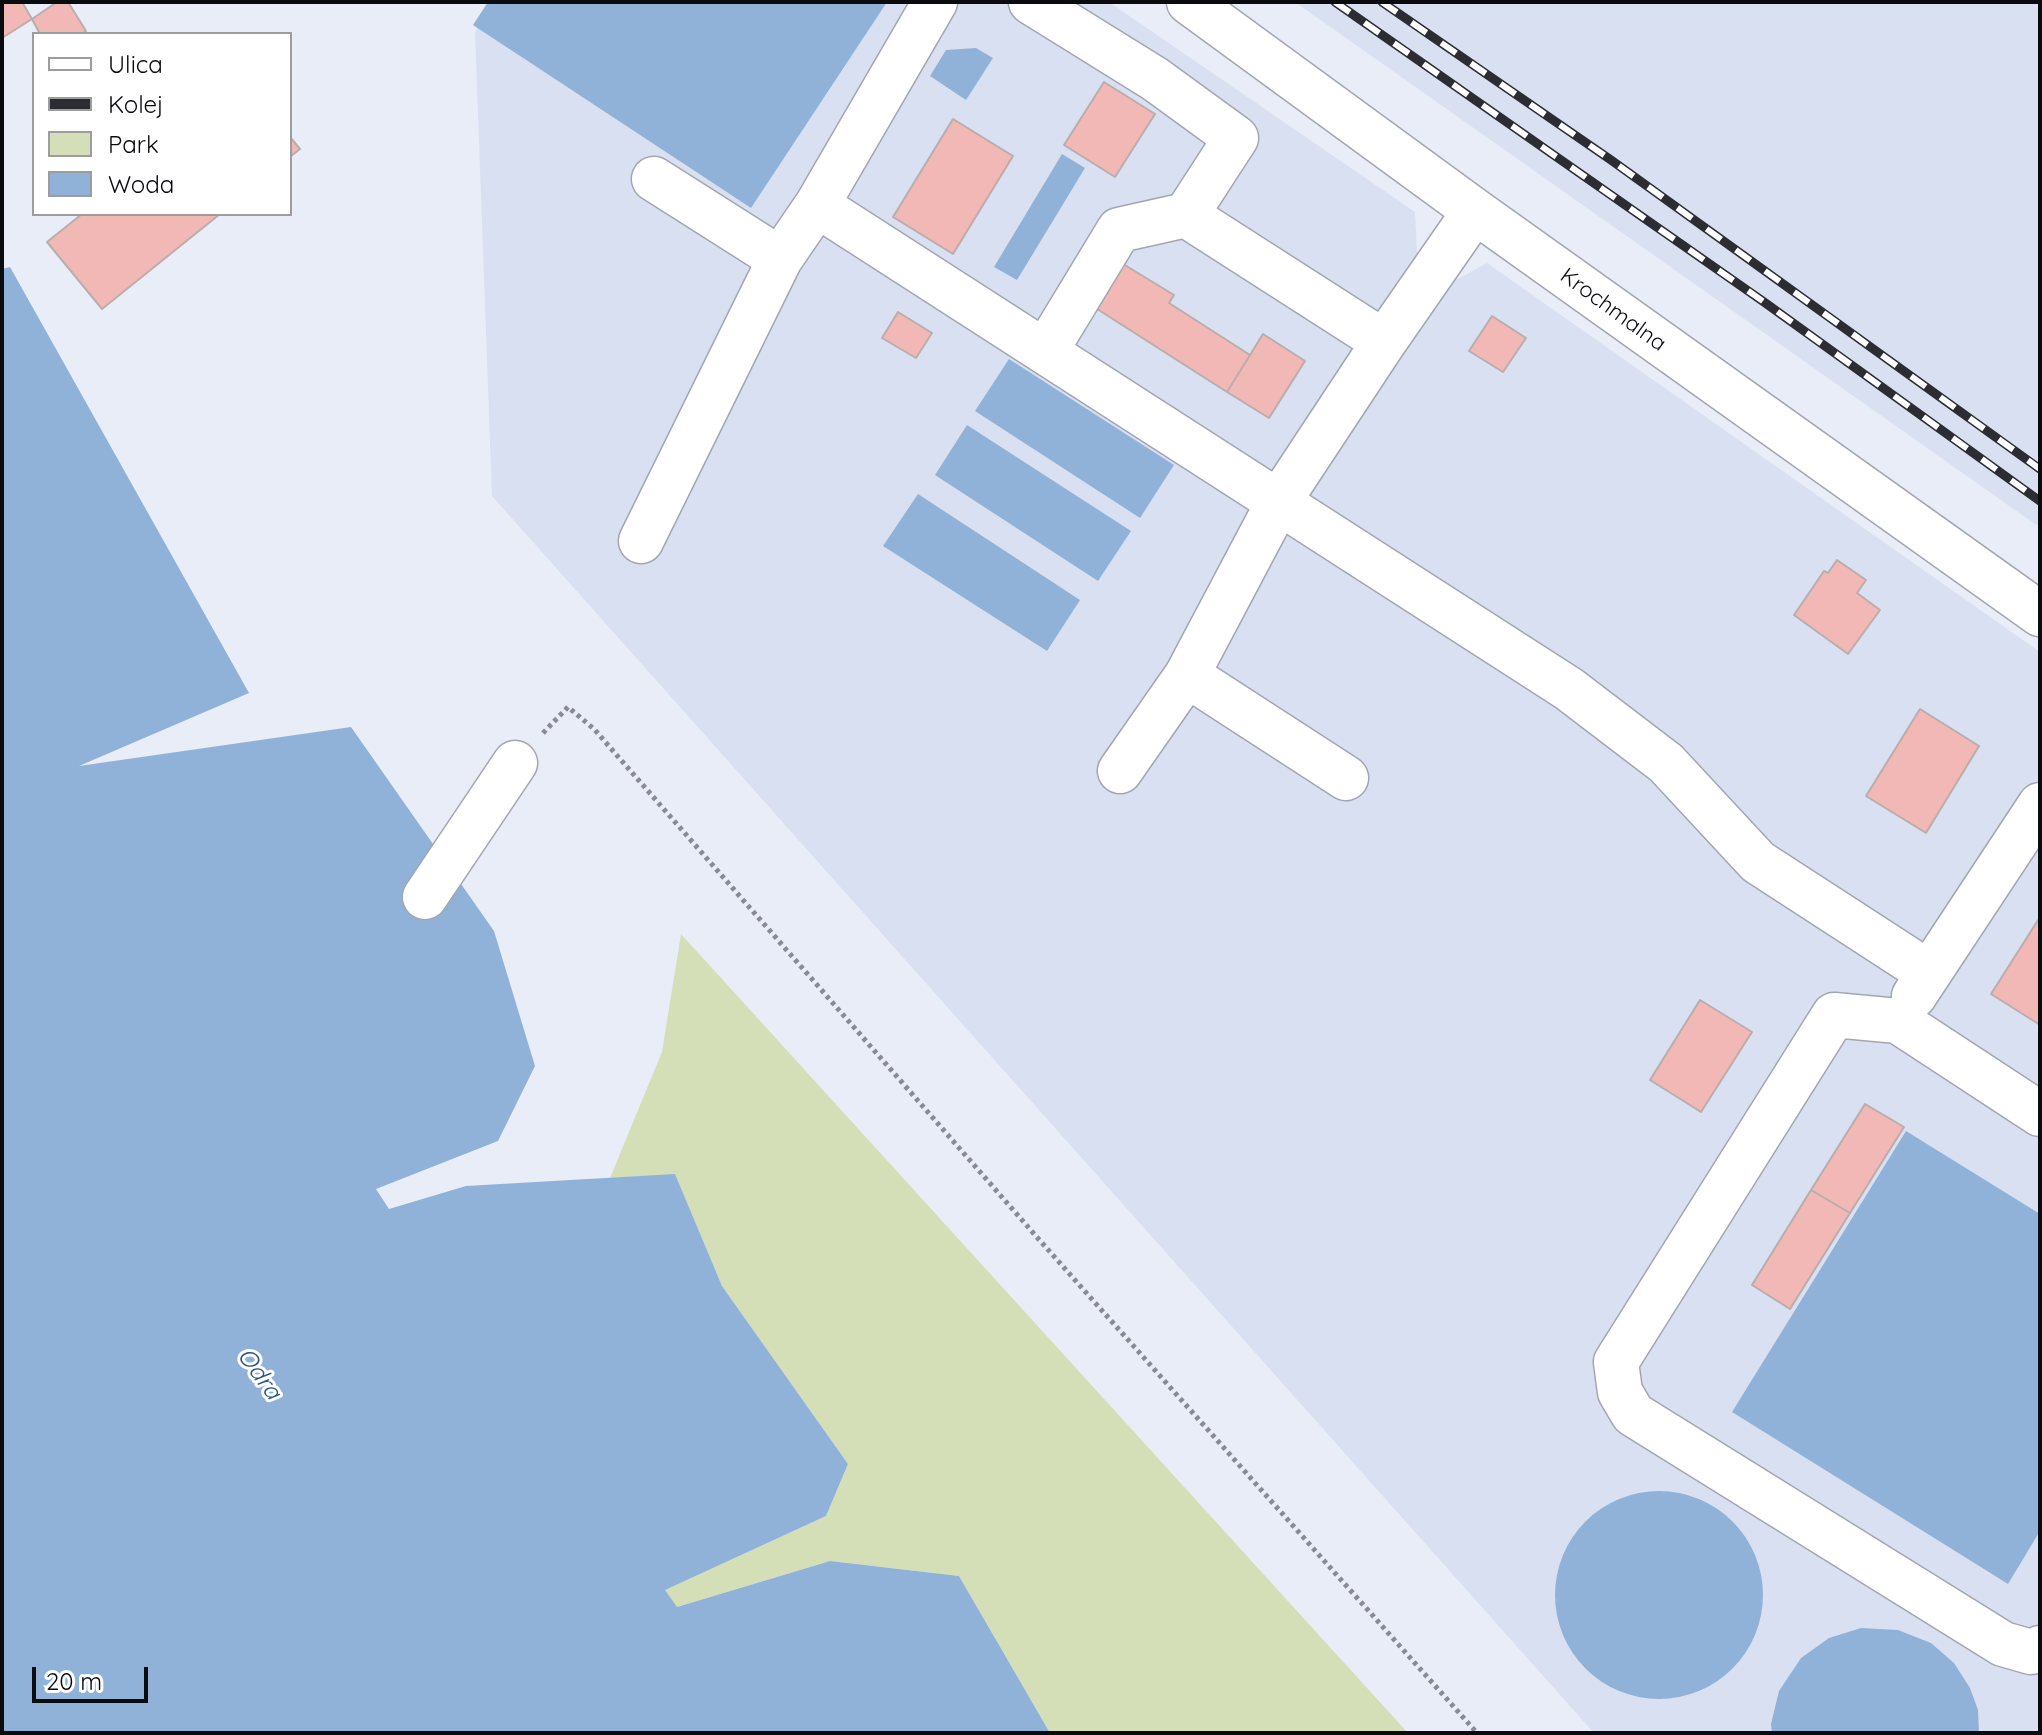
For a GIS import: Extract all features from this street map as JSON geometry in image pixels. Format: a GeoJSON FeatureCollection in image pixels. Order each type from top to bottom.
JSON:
{"type":"FeatureCollection","features":[{"type":"Feature","properties":{"kind":"street"},"geometry":{"type":"LineString","coordinates":[[641,541],[780,259],[817,205],[935,2]]}},
{"type":"Feature","properties":{"kind":"street"},"geometry":{"type":"LineString","coordinates":[[1031,2],[1155,79],[1236,138],[1186,215],[1119,230],[1045,352]]}},
{"type":"Feature","properties":{"kind":"street","name":"Krochmalna"},"geometry":{"type":"LineString","coordinates":[[1189,2],[1475,211],[2040,614]]}},
{"type":"Feature","properties":{"kind":"street"},"geometry":{"type":"LineString","coordinates":[[654,179],[780,259]]}},
{"type":"Feature","properties":{"kind":"street"},"geometry":{"type":"LineString","coordinates":[[817,205],[1569,689],[1666,763],[1758,862],[1929,973]]}},
{"type":"Feature","properties":{"kind":"street"},"geometry":{"type":"LineString","coordinates":[[1120,771],[1187,675],[1279,501],[1475,211]]}},
{"type":"Feature","properties":{"kind":"street"},"geometry":{"type":"LineString","coordinates":[[1186,215],[1384,342]]}},
{"type":"Feature","properties":{"kind":"street"},"geometry":{"type":"LineString","coordinates":[[1187,675],[1346,778]]}},
{"type":"Feature","properties":{"kind":"street"},"geometry":{"type":"LineString","coordinates":[[425,897],[515,763]]}},
{"type":"Feature","properties":{"kind":"street"},"geometry":{"type":"LineString","coordinates":[[1898,1021],[2040,805]]}},
{"type":"Feature","properties":{"kind":"street"},"geometry":{"type":"LineString","coordinates":[[2040,1114],[1898,1021],[1834,1015],[1616,1362],[1620,1392],[1633,1414],[2003,1644],[2031,1652],[2040,1648]]}},
{"type":"Feature","properties":{"kind":"path"},"geometry":{"type":"LineString","coordinates":[[515,763],[568,707],[594,729],[1035,1235],[1477,1733]]}},
{"type":"Feature","properties":{"kind":"shaded area"},"geometry":{"type":"Polygon","coordinates":[[[494,2],[1109,2],[1415,212],[1417,253],[1435,266],[1458,279],[1487,263],[2040,652],[2040,1733],[1594,1733],[492,496],[475,32],[494,2]]]}},
{"type":"Feature","properties":{"kind":"shaded area"},"geometry":{"type":"Polygon","coordinates":[[[1295,2],[2040,2],[2040,527],[2032,522],[1295,2]]]}},
{"type":"Feature","properties":{"kind":"green space"},"geometry":{"type":"Polygon","coordinates":[[[681,934],[1408,1733],[1050,1733],[959,1576],[830,1561],[677,1607],[664,1590],[826,1516],[848,1464],[722,1286],[675,1175],[610,1178],[662,1052],[681,934]]]}},
{"type":"Feature","properties":{"kind":"water"},"geometry":{"type":"Polygon","coordinates":[[[488,2],[887,2],[751,208],[473,25],[488,2]]]}},
{"type":"Feature","properties":{"kind":"water"},"geometry":{"type":"Polygon","coordinates":[[[976,48],[993,58],[966,100],[930,76],[946,50],[976,48]]]}},
{"type":"Feature","properties":{"kind":"water"},"geometry":{"type":"Polygon","coordinates":[[[1062,154],[1085,168],[1017,280],[994,267],[1062,154]]]}},
{"type":"Feature","properties":{"kind":"water","name":"Odra"},"geometry":{"type":"Polygon","coordinates":[[[10,267],[249,693],[79,766],[351,727],[494,931],[535,1066],[498,1141],[376,1189],[389,1209],[466,1186],[675,1174],[722,1286],[848,1464],[826,1516],[665,1590],[677,1607],[830,1561],[959,1576],[1050,1733],[2,1733],[2,269],[10,267]]]}},
{"type":"Feature","properties":{"kind":"water"},"geometry":{"type":"Polygon","coordinates":[[[1009,359],[1174,465],[1140,518],[975,411],[1009,359]]]}},
{"type":"Feature","properties":{"kind":"water"},"geometry":{"type":"Polygon","coordinates":[[[967,425],[1131,531],[1098,581],[935,475],[967,425]]]}},
{"type":"Feature","properties":{"kind":"water"},"geometry":{"type":"Polygon","coordinates":[[[918,494],[1080,600],[1047,651],[883,546],[918,494]]]}},
{"type":"Feature","properties":{"kind":"water"},"geometry":{"type":"Polygon","coordinates":[[[1906,1131],[2040,1214],[2040,1531],[2008,1584],[1732,1412],[1906,1131]]]}},
{"type":"Feature","properties":{"kind":"water"},"geometry":{"type":"Polygon","coordinates":[[[1659,1491],[1699,1499],[1732,1522],[1755,1555],[1763,1595],[1755,1635],[1732,1668],[1699,1691],[1659,1699],[1619,1691],[1586,1668],[1563,1635],[1555,1595],[1563,1555],[1586,1522],[1619,1499],[1659,1491]]]}},
{"type":"Feature","properties":{"kind":"water"},"geometry":{"type":"Polygon","coordinates":[[[1861,1628],[1898,1630],[1931,1643],[1954,1663],[1970,1688],[1978,1710],[1979,1733],[1772,1733],[1771,1724],[1779,1691],[1801,1658],[1829,1638],[1861,1628]]]}},
{"type":"Feature","properties":{"kind":"building"},"geometry":{"type":"Polygon","coordinates":[[[2,2],[22,2],[32,19],[2,38],[2,2]]]}},
{"type":"Feature","properties":{"kind":"building"},"geometry":{"type":"Polygon","coordinates":[[[57,2],[68,2],[86,31],[39,32],[32,19],[57,2]]]}},
{"type":"Feature","properties":{"kind":"building"},"geometry":{"type":"Polygon","coordinates":[[[1104,82],[1155,114],[1115,177],[1064,145],[1104,82]]]}},
{"type":"Feature","properties":{"kind":"building"},"geometry":{"type":"Polygon","coordinates":[[[953,119],[1013,156],[953,254],[893,217],[953,119]]]}},
{"type":"Feature","properties":{"kind":"building"},"geometry":{"type":"Polygon","coordinates":[[[292,139],[300,149],[292,155],[292,139]]]}},
{"type":"Feature","properties":{"kind":"building"},"geometry":{"type":"Polygon","coordinates":[[[80,216],[218,216],[102,309],[47,242],[80,216]]]}},
{"type":"Feature","properties":{"kind":"building"},"geometry":{"type":"Polygon","coordinates":[[[1110,256],[1174,295],[1169,303],[1250,355],[1227,392],[1083,300],[1110,256]]]}},
{"type":"Feature","properties":{"kind":"building"},"geometry":{"type":"Polygon","coordinates":[[[898,312],[932,333],[916,358],[882,338],[898,312]]]}},
{"type":"Feature","properties":{"kind":"building"},"geometry":{"type":"Polygon","coordinates":[[[1492,316],[1526,338],[1503,372],[1469,351],[1492,316]]]}},
{"type":"Feature","properties":{"kind":"building"},"geometry":{"type":"Polygon","coordinates":[[[1263,334],[1305,361],[1269,418],[1227,392],[1263,334]]]}},
{"type":"Feature","properties":{"kind":"building"},"geometry":{"type":"Polygon","coordinates":[[[1837,560],[1866,580],[1857,593],[1880,610],[1848,654],[1794,615],[1824,571],[1828,573],[1837,560]]]}},
{"type":"Feature","properties":{"kind":"building"},"geometry":{"type":"Polygon","coordinates":[[[1920,709],[1979,746],[1926,833],[1866,796],[1920,709]]]}},
{"type":"Feature","properties":{"kind":"building"},"geometry":{"type":"Polygon","coordinates":[[[2040,917],[2040,1025],[1991,994],[2040,917]]]}},
{"type":"Feature","properties":{"kind":"building"},"geometry":{"type":"Polygon","coordinates":[[[1700,1000],[1752,1032],[1701,1112],[1650,1080],[1700,1000]]]}},
{"type":"Feature","properties":{"kind":"building"},"geometry":{"type":"Polygon","coordinates":[[[1865,1104],[1904,1127],[1850,1213],[1811,1190],[1865,1104]]]}},
{"type":"Feature","properties":{"kind":"building"},"geometry":{"type":"Polygon","coordinates":[[[1811,1190],[1850,1213],[1790,1309],[1752,1285],[1811,1190]]]}},
{"type":"Feature","properties":{"kind":"railway"},"geometry":{"type":"LineString","coordinates":[[1335,2],[1764,302],[2040,501]]}},
{"type":"Feature","properties":{"kind":"railway"},"geometry":{"type":"LineString","coordinates":[[1382,2],[1611,160],[2040,469]]}}]}
